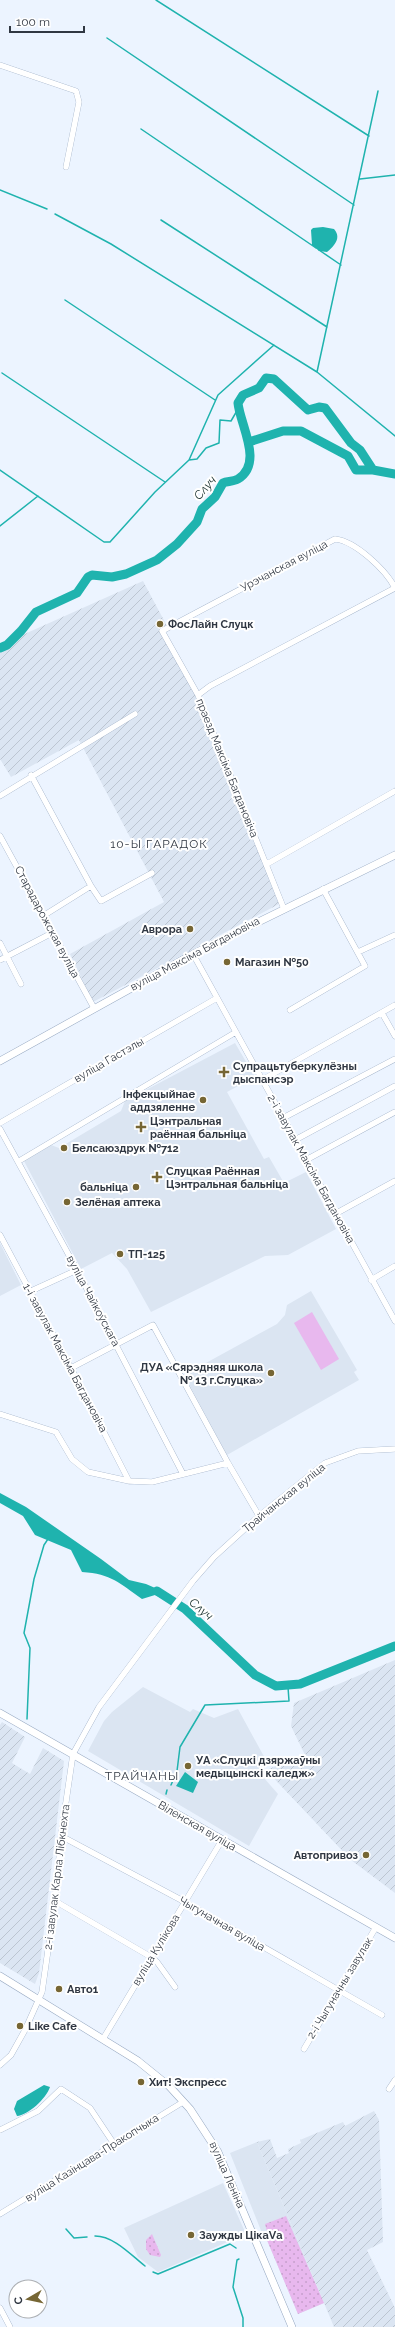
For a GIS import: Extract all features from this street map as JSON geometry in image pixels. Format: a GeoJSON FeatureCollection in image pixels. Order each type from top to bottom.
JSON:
{"type":"FeatureCollection","features":[{"type":"Feature","properties":{"kind":"main road","name":"вуліца Максіма Багдановіча"},"geometry":{"type":"LineString","coordinates":[[0,1061],[193,954],[395,855]]}},
{"type":"Feature","properties":{"kind":"main road","name":"Віленская вуліца"},"geometry":{"type":"LineString","coordinates":[[0,1713],[395,1938]]}},
{"type":"Feature","properties":{"kind":"main road","name":"вуліца Леніна"},"geometry":{"type":"LineString","coordinates":[[0,1976],[103,2039],[155,2074],[183,2102],[203,2127],[218,2152],[292,2327]]}},
{"type":"Feature","properties":{"kind":"street"},"geometry":{"type":"LineString","coordinates":[[0,65],[76,91],[79,102],[66,167]]}},
{"type":"Feature","properties":{"kind":"street","name":"Урэчанская вуліца"},"geometry":{"type":"LineString","coordinates":[[162,631],[334,539],[345,541],[383,569],[395,588],[216,682],[198,695]]}},
{"type":"Feature","properties":{"kind":"street","name":"праезд Максіма Багдановіча"},"geometry":{"type":"LineString","coordinates":[[162,631],[198,695],[284,909]]}},
{"type":"Feature","properties":{"kind":"street"},"geometry":{"type":"LineString","coordinates":[[0,796],[32,775],[135,714]]}},
{"type":"Feature","properties":{"kind":"street"},"geometry":{"type":"LineString","coordinates":[[32,775],[91,886],[101,901],[152,873]]}},
{"type":"Feature","properties":{"kind":"street"},"geometry":{"type":"LineString","coordinates":[[267,864],[395,791]]}},
{"type":"Feature","properties":{"kind":"street","name":"Старадарожская вуліца"},"geometry":{"type":"LineString","coordinates":[[0,836],[94,1008]]}},
{"type":"Feature","properties":{"kind":"street"},"geometry":{"type":"LineString","coordinates":[[43,916],[91,886]]}},
{"type":"Feature","properties":{"kind":"street"},"geometry":{"type":"LineString","coordinates":[[290,1010],[364,966],[358,952],[323,890]]}},
{"type":"Feature","properties":{"kind":"street"},"geometry":{"type":"LineString","coordinates":[[0,960],[52,933]]}},
{"type":"Feature","properties":{"kind":"street"},"geometry":{"type":"LineString","coordinates":[[358,952],[395,935]]}},
{"type":"Feature","properties":{"kind":"street"},"geometry":{"type":"LineString","coordinates":[[0,943],[20,984]]}},
{"type":"Feature","properties":{"kind":"street","name":"2-і завулак Максіма Багдановіча"},"geometry":{"type":"LineString","coordinates":[[193,954],[371,1280],[395,1321]]}},
{"type":"Feature","properties":{"kind":"street","name":"вуліца Гастэлы"},"geometry":{"type":"LineString","coordinates":[[0,1122],[217,998]]}},
{"type":"Feature","properties":{"kind":"street"},"geometry":{"type":"LineString","coordinates":[[262,1080],[395,1005]]}},
{"type":"Feature","properties":{"kind":"street"},"geometry":{"type":"LineString","coordinates":[[382,1013],[395,1036]]}},
{"type":"Feature","properties":{"kind":"street"},"geometry":{"type":"LineString","coordinates":[[19,1161],[236,1032]]}},
{"type":"Feature","properties":{"kind":"street"},"geometry":{"type":"LineString","coordinates":[[283,1118],[395,1059]]}},
{"type":"Feature","properties":{"kind":"street"},"geometry":{"type":"LineString","coordinates":[[295,1140],[395,1086]]}},
{"type":"Feature","properties":{"kind":"street"},"geometry":{"type":"LineString","coordinates":[[306,1160],[395,1112]]}},
{"type":"Feature","properties":{"kind":"street","name":"вуліца Чайкоўскага"},"geometry":{"type":"LineString","coordinates":[[0,1129],[19,1161],[77,1270],[183,1474]]}},
{"type":"Feature","properties":{"kind":"street"},"geometry":{"type":"LineString","coordinates":[[335,1214],[395,1181]]}},
{"type":"Feature","properties":{"kind":"street","name":"1-і завулак Максіма Багдановіча"},"geometry":{"type":"LineString","coordinates":[[0,1235],[31,1291],[128,1481]]}},
{"type":"Feature","properties":{"kind":"street"},"geometry":{"type":"LineString","coordinates":[[371,1280],[395,1266]]}},
{"type":"Feature","properties":{"kind":"street"},"geometry":{"type":"LineString","coordinates":[[31,1291],[77,1270]]}},
{"type":"Feature","properties":{"kind":"street"},"geometry":{"type":"LineString","coordinates":[[71,1368],[153,1325],[228,1463],[260,1516]]}},
{"type":"Feature","properties":{"kind":"street"},"geometry":{"type":"LineString","coordinates":[[1,1413],[56,1432],[72,1458],[88,1472],[128,1481],[152,1482],[228,1463]]}},
{"type":"Feature","properties":{"kind":"street","name":"Трайчанская вуліца"},"geometry":{"type":"LineString","coordinates":[[73,1754],[100,1707],[191,1583],[214,1557],[260,1516],[325,1463],[358,1451],[395,1449]]}},
{"type":"Feature","properties":{"kind":"street","name":"2-і завулак Карла Лібкнехта"},"geometry":{"type":"LineString","coordinates":[[0,2065],[11,2055],[40,2000],[55,1901],[61,1836],[73,1754]]}},
{"type":"Feature","properties":{"kind":"street","name":"Чыгуначная вуліца"},"geometry":{"type":"LineString","coordinates":[[61,1836],[185,1902],[382,2015]]}},
{"type":"Feature","properties":{"kind":"street","name":"вуліца Кулікова"},"geometry":{"type":"LineString","coordinates":[[103,2039],[222,1840]]}},
{"type":"Feature","properties":{"kind":"street"},"geometry":{"type":"LineString","coordinates":[[55,1901],[151,1957],[157,1962],[175,1987]]}},
{"type":"Feature","properties":{"kind":"street","name":"2-і Чыгуначны завулак"},"geometry":{"type":"LineString","coordinates":[[304,2050],[376,1927]]}},
{"type":"Feature","properties":{"kind":"street"},"geometry":{"type":"LineString","coordinates":[[389,2089],[395,2080]]}},
{"type":"Feature","properties":{"kind":"street"},"geometry":{"type":"LineString","coordinates":[[0,2130],[38,2111],[61,2088],[90,2108],[114,2144]]}},
{"type":"Feature","properties":{"kind":"street","name":"вуліца Казінцава-Пракопчыка"},"geometry":{"type":"LineString","coordinates":[[0,2214],[183,2102]]}},
{"type":"Feature","properties":{"kind":"street"},"geometry":{"type":"LineString","coordinates":[[0,2308],[10,2327]]}},
{"type":"Feature","properties":{"kind":"shaded area"},"geometry":{"type":"Polygon","coordinates":[[[323,227],[334,229],[337,236],[336,242],[327,252],[319,251],[312,245],[311,230],[313,228],[323,227]]]}},
{"type":"Feature","properties":{"kind":"shaded area"},"geometry":{"type":"Polygon","coordinates":[[[143,581],[167,626],[160,629],[199,700],[279,904],[93,1002],[70,954],[164,902],[79,740],[11,777],[0,759],[0,645],[143,581]]]}},
{"type":"Feature","properties":{"kind":"shaded area","name":"Слуцкая Раённая Цэнтральная бальніца"},"geometry":{"type":"Polygon","coordinates":[[[235,1043],[255,1077],[227,1092],[264,1159],[269,1157],[284,1183],[306,1172],[336,1229],[288,1255],[265,1256],[151,1312],[127,1269],[112,1253],[81,1269],[24,1161],[51,1145],[59,1148],[121,1111],[125,1101],[235,1043]]]}},
{"type":"Feature","properties":{"kind":"shaded area"},"geometry":{"type":"Polygon","coordinates":[[[0,1243],[21,1285],[0,1296],[0,1243]]]}},
{"type":"Feature","properties":{"kind":"shaded area","name":"ДУА «Сярэдняя школа № 13 г.Слуцка»"},"geometry":{"type":"Polygon","coordinates":[[[311,1291],[357,1370],[354,1372],[359,1380],[227,1455],[184,1375],[277,1324],[285,1315],[287,1305],[311,1291]]]}},
{"type":"Feature","properties":{"kind":"shaded area"},"geometry":{"type":"Polygon","coordinates":[[[312,1312],[339,1359],[321,1370],[294,1323],[312,1312]]]}},
{"type":"Feature","properties":{"kind":"shaded area"},"geometry":{"type":"Polygon","coordinates":[[[0,1493],[26,1507],[129,1580],[146,1584],[169,1594],[166,1600],[155,1595],[142,1599],[115,1580],[101,1575],[82,1572],[71,1550],[35,1535],[23,1516],[0,1503],[0,1493]]]}},
{"type":"Feature","properties":{"kind":"shaded area"},"geometry":{"type":"Polygon","coordinates":[[[395,1660],[395,1893],[351,1860],[266,1770],[305,1755],[291,1726],[294,1703],[395,1660]]]}},
{"type":"Feature","properties":{"kind":"shaded area","name":"УА «Слуцкі дзяржаўны медыцынскі каледж»"},"geometry":{"type":"Polygon","coordinates":[[[143,1687],[190,1712],[193,1709],[214,1718],[238,1709],[267,1762],[257,1770],[278,1794],[249,1846],[88,1751],[104,1721],[112,1712],[143,1687]]]}},
{"type":"Feature","properties":{"kind":"shaded area"},"geometry":{"type":"Polygon","coordinates":[[[2,1722],[25,1737],[12,1763],[30,1774],[43,1748],[64,1761],[39,1973],[35,1984],[0,1963],[0,1725],[2,1722]]]}},
{"type":"Feature","properties":{"kind":"shaded area"},"geometry":{"type":"Polygon","coordinates":[[[185,1772],[198,1782],[193,1793],[176,1786],[185,1772]]]}},
{"type":"Feature","properties":{"kind":"shaded area"},"geometry":{"type":"Polygon","coordinates":[[[44,2085],[50,2087],[41,2101],[31,2110],[17,2116],[14,2109],[17,2101],[44,2085]]]}},
{"type":"Feature","properties":{"kind":"shaded area"},"geometry":{"type":"Polygon","coordinates":[[[374,2111],[379,2120],[383,2242],[367,2250],[395,2308],[395,2327],[334,2327],[257,2142],[270,2139],[277,2158],[289,2153],[288,2149],[301,2143],[300,2140],[343,2122],[345,2126],[374,2111]]]}},
{"type":"Feature","properties":{"kind":"shaded area"},"geometry":{"type":"Polygon","coordinates":[[[257,2142],[324,2303],[298,2314],[264,2233],[262,2233],[230,2153],[257,2142]]]}},
{"type":"Feature","properties":{"kind":"shaded area"},"geometry":{"type":"Polygon","coordinates":[[[223,2183],[246,2234],[158,2272],[138,2257],[124,2228],[223,2183]]]}},
{"type":"Feature","properties":{"kind":"shaded area"},"geometry":{"type":"Polygon","coordinates":[[[286,2216],[324,2303],[298,2314],[264,2233],[267,2231],[265,2224],[286,2216]]]}},
{"type":"Feature","properties":{"kind":"shaded area"},"geometry":{"type":"Polygon","coordinates":[[[152,2234],[161,2255],[160,2257],[150,2255],[146,2249],[146,2240],[152,2234]]]}},
{"type":"Feature","properties":{"kind":"waterway"},"geometry":{"type":"LineString","coordinates":[[156,0],[369,136]]}},
{"type":"Feature","properties":{"kind":"waterway"},"geometry":{"type":"LineString","coordinates":[[107,38],[354,205]]}},
{"type":"Feature","properties":{"kind":"waterway"},"geometry":{"type":"LineString","coordinates":[[317,372],[378,91]]}},
{"type":"Feature","properties":{"kind":"waterway"},"geometry":{"type":"LineString","coordinates":[[141,129],[316,248]]}},
{"type":"Feature","properties":{"kind":"waterway"},"geometry":{"type":"LineString","coordinates":[[360,179],[395,175]]}},
{"type":"Feature","properties":{"kind":"waterway"},"geometry":{"type":"LineString","coordinates":[[0,190],[47,209]]}},
{"type":"Feature","properties":{"kind":"waterway"},"geometry":{"type":"LineString","coordinates":[[55,214],[111,244],[317,372],[395,436]]}},
{"type":"Feature","properties":{"kind":"waterway"},"geometry":{"type":"LineString","coordinates":[[161,220],[327,327]]}},
{"type":"Feature","properties":{"kind":"waterway"},"geometry":{"type":"LineString","coordinates":[[319,250],[341,265]]}},
{"type":"Feature","properties":{"kind":"waterway"},"geometry":{"type":"LineString","coordinates":[[65,300],[215,400]]}},
{"type":"Feature","properties":{"kind":"waterway"},"geometry":{"type":"LineString","coordinates":[[0,470],[104,542],[110,542],[155,492],[189,460],[218,395],[274,345]]}},
{"type":"Feature","properties":{"kind":"waterway"},"geometry":{"type":"LineString","coordinates":[[2,373],[165,482]]}},
{"type":"Feature","properties":{"kind":"waterway","name":"Случ"},"geometry":{"type":"LineString","coordinates":[[0,648],[7,645],[21,631],[36,612],[77,593],[88,577],[92,575],[112,577],[126,574],[157,560],[177,544],[197,522],[202,509],[215,497],[223,483],[236,480],[246,472],[250,454],[238,403],[243,395],[259,388],[266,378],[274,379],[308,410],[319,407],[325,408],[351,443],[360,450],[373,470],[395,474]]}},
{"type":"Feature","properties":{"kind":"waterway"},"geometry":{"type":"LineString","coordinates":[[189,460],[197,459],[206,448],[219,443],[220,420],[231,421],[238,409]]}},
{"type":"Feature","properties":{"kind":"waterway"},"geometry":{"type":"LineString","coordinates":[[249,442],[283,431],[301,431],[348,456],[356,470],[373,470]]}},
{"type":"Feature","properties":{"kind":"waterway"},"geometry":{"type":"LineString","coordinates":[[0,526],[38,496]]}},
{"type":"Feature","properties":{"kind":"waterway"},"geometry":{"type":"LineString","coordinates":[[27,1719],[30,1648],[24,1633],[34,1579],[44,1545],[48,1539]]}},
{"type":"Feature","properties":{"kind":"waterway","name":"Случ"},"geometry":{"type":"LineString","coordinates":[[157,1591],[185,1609],[255,1675],[276,1686],[300,1684],[395,1646]]}},
{"type":"Feature","properties":{"kind":"waterway"},"geometry":{"type":"LineString","coordinates":[[171,1785],[177,1771],[180,1747],[205,1705],[289,1701],[288,1687]]}},
{"type":"Feature","properties":{"kind":"waterway"},"geometry":{"type":"LineString","coordinates":[[166,1794],[167,1790]]}},
{"type":"Feature","properties":{"kind":"waterway"},"geometry":{"type":"LineString","coordinates":[[66,2229],[74,2238],[87,2237]]}},
{"type":"Feature","properties":{"kind":"waterway"},"geometry":{"type":"LineString","coordinates":[[95,2236],[109,2239],[145,2266]]}},
{"type":"Feature","properties":{"kind":"waterway"},"geometry":{"type":"LineString","coordinates":[[153,2272],[158,2274],[230,2244],[236,2248]]}},
{"type":"Feature","properties":{"kind":"waterway"},"geometry":{"type":"LineString","coordinates":[[239,2259],[237,2260],[233,2287],[243,2318],[243,2327]]}},
{"type":"Feature","properties":{"kind":"place","name":"ФосЛайн Слуцк"},"geometry":{"type":"Point","coordinates":[160,624]}},
{"type":"Feature","properties":{"kind":"place","name":"Аврора"},"geometry":{"type":"Point","coordinates":[190,929]}},
{"type":"Feature","properties":{"kind":"place","name":"Магазин №50"},"geometry":{"type":"Point","coordinates":[227,962]}},
{"type":"Feature","properties":{"kind":"place","name":"Супрацьтуберкулёзны дыспансэр"},"geometry":{"type":"Point","coordinates":[224,1072]}},
{"type":"Feature","properties":{"kind":"place","name":"Інфекцыйнае аддзяленне"},"geometry":{"type":"Point","coordinates":[203,1100]}},
{"type":"Feature","properties":{"kind":"place","name":"Цэнтральная раённая бальніца"},"geometry":{"type":"Point","coordinates":[141,1127]}},
{"type":"Feature","properties":{"kind":"place","name":"Белсаюздрук №712"},"geometry":{"type":"Point","coordinates":[64,1148]}},
{"type":"Feature","properties":{"kind":"place","name":"Слуцкая Раённая Цэнтральная бальніца"},"geometry":{"type":"Point","coordinates":[157,1177]}},
{"type":"Feature","properties":{"kind":"place","name":"бальніца"},"geometry":{"type":"Point","coordinates":[136,1187]}},
{"type":"Feature","properties":{"kind":"place","name":"Зелёная аптека"},"geometry":{"type":"Point","coordinates":[67,1202]}},
{"type":"Feature","properties":{"kind":"place","name":"ТП-125"},"geometry":{"type":"Point","coordinates":[120,1254]}},
{"type":"Feature","properties":{"kind":"place","name":"ДУА «Сярэдняя школа № 13 г.Слуцка»"},"geometry":{"type":"Point","coordinates":[271,1373]}},
{"type":"Feature","properties":{"kind":"place","name":"УА «Слуцкі дзяржаўны медыцынскі каледж»"},"geometry":{"type":"Point","coordinates":[188,1766]}},
{"type":"Feature","properties":{"kind":"place","name":"Автопривоз"},"geometry":{"type":"Point","coordinates":[366,1855]}},
{"type":"Feature","properties":{"kind":"place","name":"Авто1"},"geometry":{"type":"Point","coordinates":[59,1989]}},
{"type":"Feature","properties":{"kind":"place","name":"Like Cafe"},"geometry":{"type":"Point","coordinates":[20,2026]}},
{"type":"Feature","properties":{"kind":"place","name":"Хит! Экспресс"},"geometry":{"type":"Point","coordinates":[141,2082]}},
{"type":"Feature","properties":{"kind":"place","name":"Заужды ЦікаVа"},"geometry":{"type":"Point","coordinates":[191,2235]}},
{"type":"Feature","properties":{"kind":"district","name":"10-Ы ГАРАДОК"},"geometry":{"type":"Point","coordinates":[159,844]}},
{"type":"Feature","properties":{"kind":"district","name":"ТРАЙЧАНЫ"},"geometry":{"type":"Point","coordinates":[142,1776]}}]}
